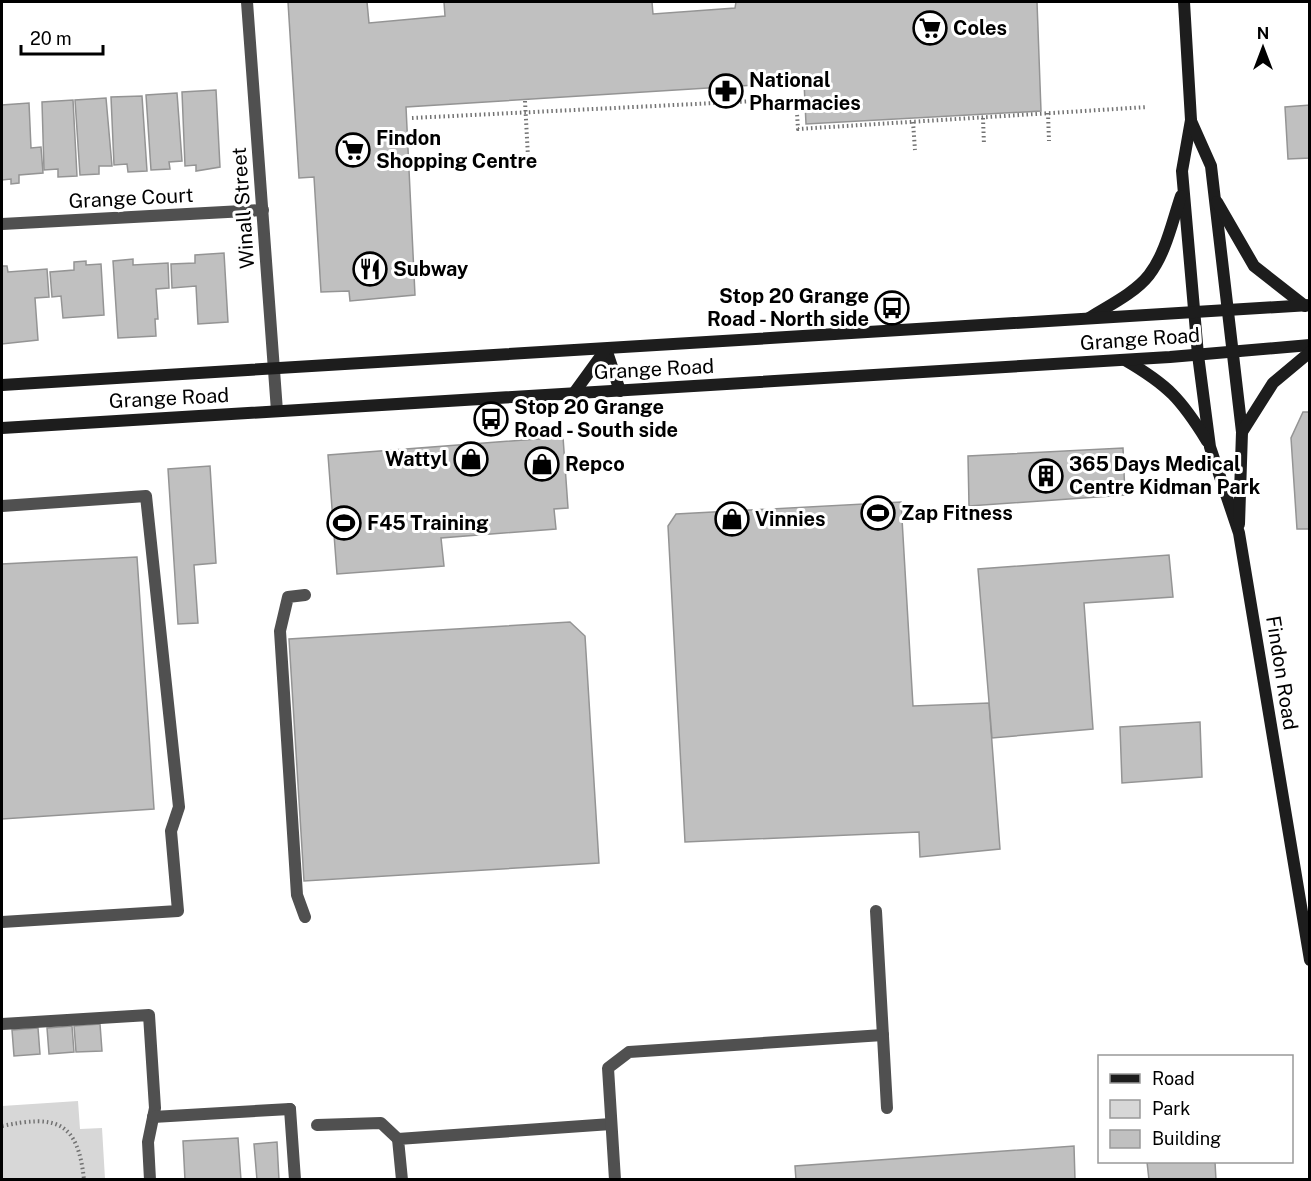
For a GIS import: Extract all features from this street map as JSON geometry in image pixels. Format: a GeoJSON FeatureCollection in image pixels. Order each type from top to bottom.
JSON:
{"type":"FeatureCollection","features":[{"type":"Feature","properties":{"kind":"main road","name":"Findon Road"},"geometry":{"type":"LineString","coordinates":[[1184,2],[1191,120],[1182,171],[1183,190],[1198,355],[1210,447],[1239,533],[1310,960]]}},
{"type":"Feature","properties":{"kind":"main road","name":"Findon Road"},"geometry":{"type":"LineString","coordinates":[[1191,120],[1211,166],[1226,311],[1242,432],[1239,533]]}},
{"type":"Feature","properties":{"kind":"main road"},"geometry":{"type":"LineString","coordinates":[[1085,320],[1127,294],[1149,275],[1163,249],[1183,190]]}},
{"type":"Feature","properties":{"kind":"main road"},"geometry":{"type":"LineString","coordinates":[[1214,196],[1254,266],[1307,306]]}},
{"type":"Feature","properties":{"kind":"main road","name":"Grange Road"},"geometry":{"type":"LineString","coordinates":[[2,385],[1307,306]]}},
{"type":"Feature","properties":{"kind":"main road","name":"Grange Road"},"geometry":{"type":"LineString","coordinates":[[2,428],[1124,360],[1310,345]]}},
{"type":"Feature","properties":{"kind":"main road"},"geometry":{"type":"LineString","coordinates":[[606,349],[620,391]]}},
{"type":"Feature","properties":{"kind":"main road"},"geometry":{"type":"LineString","coordinates":[[574,393],[606,349]]}},
{"type":"Feature","properties":{"kind":"main road"},"geometry":{"type":"LineString","coordinates":[[1242,432],[1273,383],[1310,352]]}},
{"type":"Feature","properties":{"kind":"main road"},"geometry":{"type":"LineString","coordinates":[[1124,360],[1173,392],[1210,447]]}},
{"type":"Feature","properties":{"kind":"street","name":"Winall Street"},"geometry":{"type":"LineString","coordinates":[[247,2],[277,411]]}},
{"type":"Feature","properties":{"kind":"street","name":"Grange Court"},"geometry":{"type":"LineString","coordinates":[[2,224],[263,210]]}},
{"type":"Feature","properties":{"kind":"street"},"geometry":{"type":"LineString","coordinates":[[2,506],[146,496],[179,807],[171,831],[178,911],[2,922]]}},
{"type":"Feature","properties":{"kind":"street"},"geometry":{"type":"LineString","coordinates":[[305,595],[288,597],[280,631],[297,895],[305,917]]}},
{"type":"Feature","properties":{"kind":"street"},"geometry":{"type":"LineString","coordinates":[[876,911],[887,1108]]}},
{"type":"Feature","properties":{"kind":"street"},"geometry":{"type":"LineString","coordinates":[[2,1024],[149,1015],[155,1108],[148,1142],[150,1179]]}},
{"type":"Feature","properties":{"kind":"street"},"geometry":{"type":"LineString","coordinates":[[615,1179],[608,1068],[629,1053],[883,1035]]}},
{"type":"Feature","properties":{"kind":"street"},"geometry":{"type":"LineString","coordinates":[[153,1117],[290,1109],[295,1179]]}},
{"type":"Feature","properties":{"kind":"street"},"geometry":{"type":"LineString","coordinates":[[317,1125],[381,1123],[398,1139],[402,1179]]}},
{"type":"Feature","properties":{"kind":"street"},"geometry":{"type":"LineString","coordinates":[[398,1139],[611,1124]]}},
{"type":"Feature","properties":{"kind":"path"},"geometry":{"type":"LineString","coordinates":[[412,118],[796,99],[798,129],[1147,107]]}},
{"type":"Feature","properties":{"kind":"path"},"geometry":{"type":"LineString","coordinates":[[525,101],[528,158]]}},
{"type":"Feature","properties":{"kind":"path"},"geometry":{"type":"LineString","coordinates":[[1048,113],[1050,141]]}},
{"type":"Feature","properties":{"kind":"path"},"geometry":{"type":"LineString","coordinates":[[983,118],[984,145]]}},
{"type":"Feature","properties":{"kind":"path"},"geometry":{"type":"LineString","coordinates":[[913,122],[915,150]]}},
{"type":"Feature","properties":{"kind":"path"},"geometry":{"type":"LineString","coordinates":[[2,1126],[40,1119],[57,1124],[70,1134],[78,1149],[84,1179]]}},
{"type":"Feature","properties":{"kind":"green space"},"geometry":{"type":"Polygon","coordinates":[[[78,1101],[80,1129],[102,1128],[105,1179],[2,1179],[2,1106],[78,1101]]]}},
{"type":"Feature","properties":{"kind":"building","name":"Findon Shopping Centre"},"geometry":{"type":"Polygon","coordinates":[[[288,2],[367,2],[369,23],[445,16],[444,2],[652,2],[653,14],[735,8],[736,2],[1037,2],[1041,111],[806,124],[804,82],[406,107],[415,295],[350,301],[349,291],[321,292],[314,177],[299,178],[288,2]]]}},
{"type":"Feature","properties":{"kind":"building"},"geometry":{"type":"Polygon","coordinates":[[[216,90],[220,167],[196,171],[196,165],[185,166],[182,92],[216,90]]]}},
{"type":"Feature","properties":{"kind":"building"},"geometry":{"type":"Polygon","coordinates":[[[177,93],[182,161],[169,162],[170,169],[151,170],[146,95],[177,93]]]}},
{"type":"Feature","properties":{"kind":"building"},"geometry":{"type":"Polygon","coordinates":[[[142,96],[147,171],[128,172],[127,164],[114,165],[111,97],[142,96]]]}},
{"type":"Feature","properties":{"kind":"building"},"geometry":{"type":"Polygon","coordinates":[[[106,98],[112,166],[99,166],[99,174],[80,175],[75,100],[106,98]]]}},
{"type":"Feature","properties":{"kind":"building"},"geometry":{"type":"Polygon","coordinates":[[[73,100],[77,176],[58,177],[58,169],[44,170],[42,102],[73,100]]]}},
{"type":"Feature","properties":{"kind":"building"},"geometry":{"type":"Polygon","coordinates":[[[29,103],[31,148],[41,147],[43,173],[19,175],[19,183],[11,184],[11,179],[2,180],[2,105],[29,103]]]}},
{"type":"Feature","properties":{"kind":"building"},"geometry":{"type":"Polygon","coordinates":[[[1310,105],[1310,158],[1288,159],[1285,107],[1310,105]]]}},
{"type":"Feature","properties":{"kind":"building"},"geometry":{"type":"Polygon","coordinates":[[[224,253],[228,322],[198,324],[196,286],[172,288],[171,264],[195,263],[195,255],[224,253]]]}},
{"type":"Feature","properties":{"kind":"building"},"geometry":{"type":"Polygon","coordinates":[[[133,259],[133,265],[168,263],[169,288],[156,289],[158,319],[155,319],[156,336],[118,338],[113,261],[133,259]]]}},
{"type":"Feature","properties":{"kind":"building"},"geometry":{"type":"Polygon","coordinates":[[[86,261],[86,265],[101,264],[104,315],[63,318],[61,296],[52,297],[50,272],[74,270],[74,262],[86,261]]]}},
{"type":"Feature","properties":{"kind":"building"},"geometry":{"type":"Polygon","coordinates":[[[2,266],[7,266],[8,272],[47,269],[49,297],[35,298],[38,340],[2,344],[2,266]]]}},
{"type":"Feature","properties":{"kind":"building"},"geometry":{"type":"Polygon","coordinates":[[[1303,412],[1310,412],[1310,529],[1297,529],[1291,438],[1303,412]]]}},
{"type":"Feature","properties":{"kind":"building"},"geometry":{"type":"Polygon","coordinates":[[[563,437],[568,508],[554,509],[556,529],[441,538],[444,566],[337,574],[328,455],[563,437]]]}},
{"type":"Feature","properties":{"kind":"building","name":"365 Days Medical Centre Kidman Park"},"geometry":{"type":"Polygon","coordinates":[[[1123,448],[1125,495],[969,506],[968,456],[1123,448]]]}},
{"type":"Feature","properties":{"kind":"building"},"geometry":{"type":"Polygon","coordinates":[[[210,466],[216,563],[194,565],[198,623],[178,624],[168,469],[210,466]]]}},
{"type":"Feature","properties":{"kind":"building"},"geometry":{"type":"Polygon","coordinates":[[[901,502],[913,706],[989,703],[1000,849],[920,857],[919,832],[685,842],[668,526],[676,514],[901,502]]]}},
{"type":"Feature","properties":{"kind":"building"},"geometry":{"type":"Polygon","coordinates":[[[1169,555],[1173,597],[1084,603],[1093,729],[992,738],[978,569],[1169,555]]]}},
{"type":"Feature","properties":{"kind":"building"},"geometry":{"type":"Polygon","coordinates":[[[137,557],[154,809],[2,819],[2,564],[137,557]]]}},
{"type":"Feature","properties":{"kind":"building"},"geometry":{"type":"Polygon","coordinates":[[[570,622],[585,636],[599,863],[304,881],[289,639],[570,622]]]}},
{"type":"Feature","properties":{"kind":"building"},"geometry":{"type":"Polygon","coordinates":[[[1200,722],[1202,777],[1122,783],[1120,727],[1200,722]]]}},
{"type":"Feature","properties":{"kind":"building"},"geometry":{"type":"Polygon","coordinates":[[[100,1024],[102,1051],[76,1052],[74,1026],[100,1024]]]}},
{"type":"Feature","properties":{"kind":"building"},"geometry":{"type":"Polygon","coordinates":[[[72,1026],[74,1052],[49,1054],[47,1028],[72,1026]]]}},
{"type":"Feature","properties":{"kind":"building"},"geometry":{"type":"Polygon","coordinates":[[[38,1028],[40,1054],[14,1056],[12,1030],[38,1028]]]}},
{"type":"Feature","properties":{"kind":"building"},"geometry":{"type":"Polygon","coordinates":[[[238,1138],[241,1180],[185,1180],[183,1141],[238,1138]]]}},
{"type":"Feature","properties":{"kind":"building"},"geometry":{"type":"Polygon","coordinates":[[[277,1142],[279,1180],[257,1180],[254,1144],[277,1142]]]}},
{"type":"Feature","properties":{"kind":"building"},"geometry":{"type":"Polygon","coordinates":[[[1074,1146],[1075,1180],[796,1180],[795,1166],[1074,1146]]]}},
{"type":"Feature","properties":{"kind":"building"},"geometry":{"type":"Polygon","coordinates":[[[1147,1163],[1215,1163],[1216,1180],[1149,1180],[1147,1163]]]}},
{"type":"Feature","properties":{"kind":"place","name":"Coles"},"geometry":{"type":"Point","coordinates":[930,28]}},
{"type":"Feature","properties":{"kind":"place","name":"National Pharmacies"},"geometry":{"type":"Point","coordinates":[726,91]}},
{"type":"Feature","properties":{"kind":"place","name":"Findon Shopping Centre"},"geometry":{"type":"Point","coordinates":[353,150]}},
{"type":"Feature","properties":{"kind":"place","name":"Subway"},"geometry":{"type":"Point","coordinates":[370,269]}},
{"type":"Feature","properties":{"kind":"place","name":"Stop 20 Grange Road - North side"},"geometry":{"type":"Point","coordinates":[892,308]}},
{"type":"Feature","properties":{"kind":"place","name":"Stop 20 Grange Road - South side"},"geometry":{"type":"Point","coordinates":[491,419]}},
{"type":"Feature","properties":{"kind":"place","name":"Wattyl"},"geometry":{"type":"Point","coordinates":[471,459]}},
{"type":"Feature","properties":{"kind":"place","name":"Repco"},"geometry":{"type":"Point","coordinates":[542,464]}},
{"type":"Feature","properties":{"kind":"place","name":"365 Days Medical Centre Kidman Park"},"geometry":{"type":"Point","coordinates":[1046,476]}},
{"type":"Feature","properties":{"kind":"place","name":"Zap Fitness"},"geometry":{"type":"Point","coordinates":[878,513]}},
{"type":"Feature","properties":{"kind":"place","name":"Vinnies"},"geometry":{"type":"Point","coordinates":[732,519]}},
{"type":"Feature","properties":{"kind":"place","name":"F45 Training"},"geometry":{"type":"Point","coordinates":[344,523]}}]}
